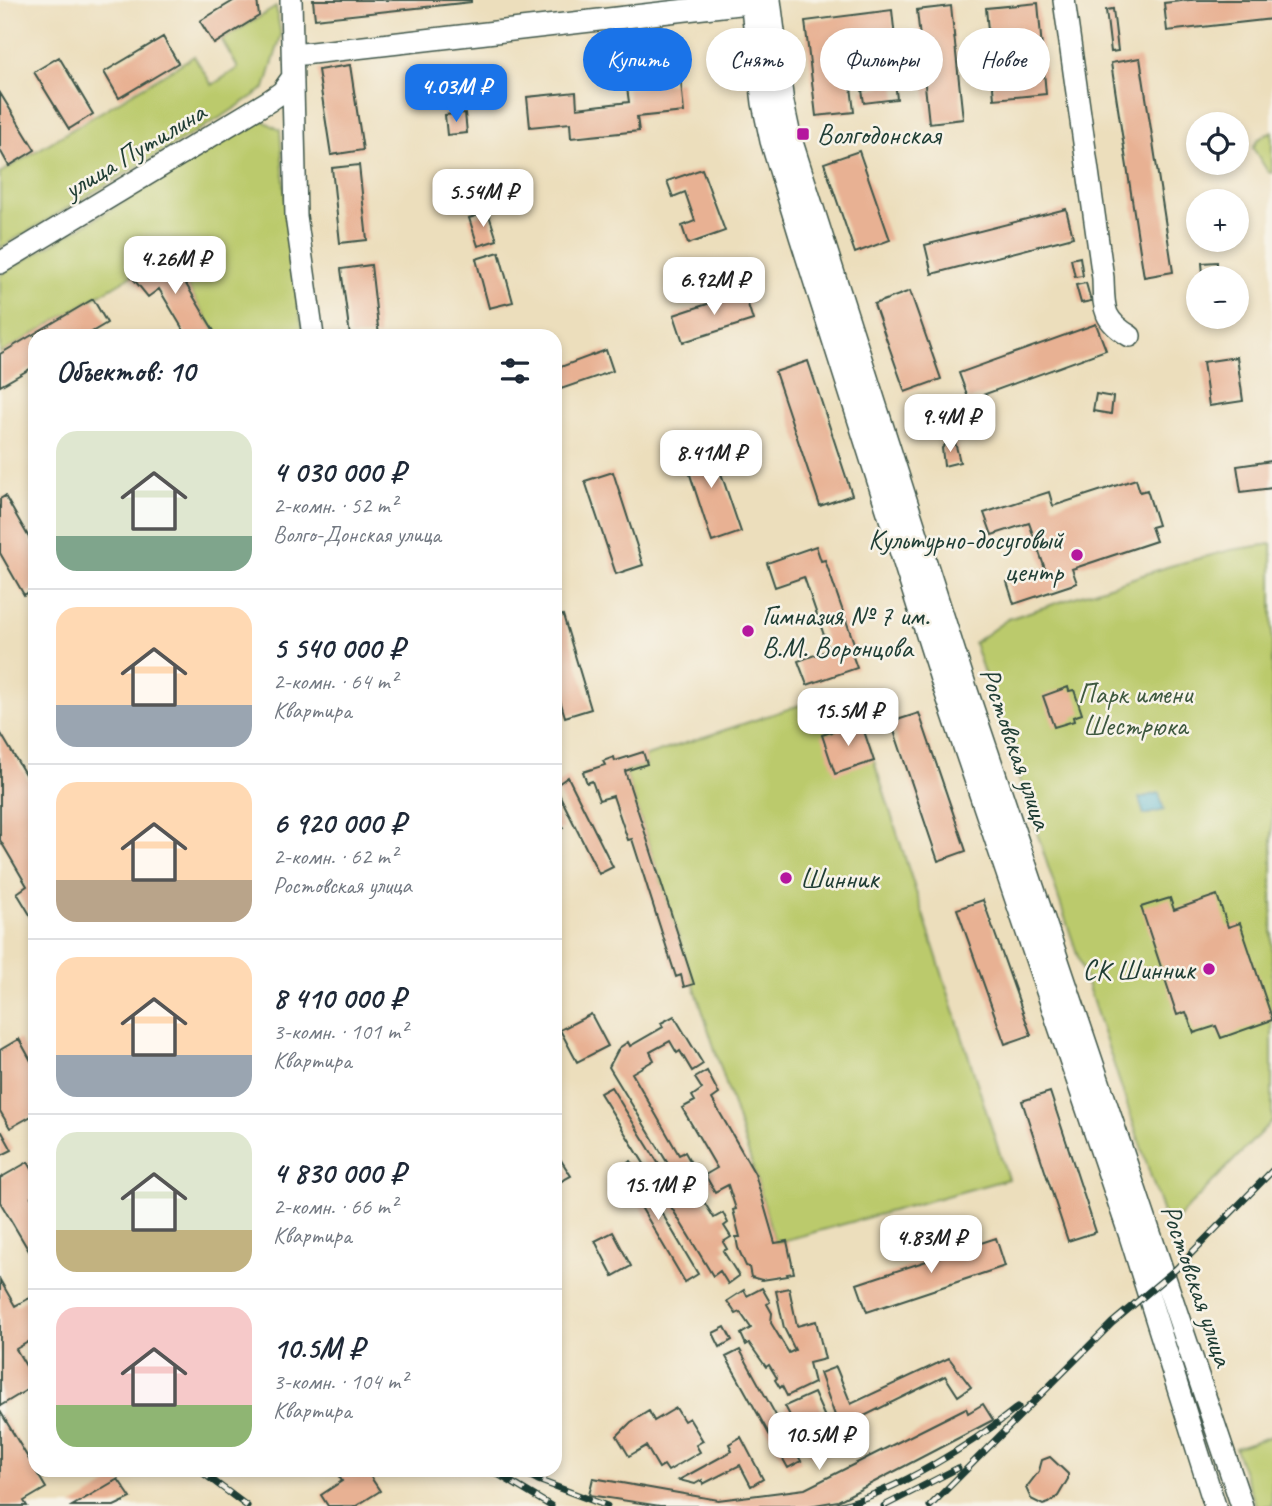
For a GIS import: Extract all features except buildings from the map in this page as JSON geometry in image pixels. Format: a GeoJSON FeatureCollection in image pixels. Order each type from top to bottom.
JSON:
{"type":"FeatureCollection","features":[{"type":"Feature","properties":{"kind":"street"},"geometry":{"type":"LineString","coordinates":[[291,0],[296,216],[312,329]]}},
{"type":"Feature","properties":{"kind":"street"},"geometry":{"type":"LineString","coordinates":[[294,55],[763,0]]}},
{"type":"Feature","properties":{"kind":"street","name":"Ростовская улица"},"geometry":{"type":"LineString","coordinates":[[763,0],[794,148],[966,688],[1241,1501]]}},
{"type":"Feature","properties":{"kind":"street","name":"Ростовская улица"},"geometry":{"type":"LineString","coordinates":[[763,0],[763,103],[771,141],[942,682],[1122,1211],[1211,1505]]}},
{"type":"Feature","properties":{"kind":"street"},"geometry":{"type":"LineString","coordinates":[[1064,0],[1101,259],[1104,306],[1112,326],[1130,336]]}},
{"type":"Feature","properties":{"kind":"street","name":"улица Путилина"},"geometry":{"type":"LineString","coordinates":[[0,263],[269,101],[282,92],[292,78]]}},
{"type":"Feature","properties":{"kind":"street"},"geometry":{"type":"LineString","coordinates":[[1211,1505],[1241,1501]]}},
{"type":"Feature","properties":{"kind":"green space"},"geometry":{"type":"Polygon","coordinates":[[[276,7],[281,36],[265,88],[0,248],[0,173],[194,56],[212,85],[238,68],[222,40],[276,7]]]}},
{"type":"Feature","properties":{"kind":"green space"},"geometry":{"type":"Polygon","coordinates":[[[262,120],[280,130],[286,209],[302,329],[213,329],[168,254],[42,329],[28,329],[28,337],[0,354],[0,275],[262,120]]]}},
{"type":"Feature","properties":{"kind":"green space"},"geometry":{"type":"Polygon","coordinates":[[[1272,131],[1272,173],[1268,172],[1253,148],[1257,140],[1272,131]]]}},
{"type":"Feature","properties":{"kind":"green space","name":"Парк имени Шестрюка"},"geometry":{"type":"Polygon","coordinates":[[[1272,544],[1272,1121],[1168,1228],[974,643],[1008,619],[1170,566],[1231,550],[1272,544]]]}},
{"type":"Feature","properties":{"kind":"green space","name":"Шинник"},"geometry":{"type":"Polygon","coordinates":[[[848,689],[874,761],[1008,1179],[775,1243],[625,771],[646,764],[644,757],[848,689]]]}},
{"type":"Feature","properties":{"kind":"green space"},"geometry":{"type":"Polygon","coordinates":[[[1272,1436],[1272,1506],[1256,1506],[1235,1448],[1272,1436]]]}},
{"type":"Feature","properties":{"kind":"water"},"geometry":{"type":"Polygon","coordinates":[[[1159,793],[1164,810],[1144,815],[1139,798],[1159,793]]]}},
{"type":"Feature","properties":{"kind":"railway"},"geometry":{"type":"LineString","coordinates":[[930,1506],[1112,1323],[1176,1269],[1272,1171]]}},
{"type":"Feature","properties":{"kind":"railway"},"geometry":{"type":"LineString","coordinates":[[838,1506],[908,1479],[978,1437],[1018,1407]]}},
{"type":"Feature","properties":{"kind":"railway"},"geometry":{"type":"LineString","coordinates":[[884,1506],[958,1468]]}},
{"type":"Feature","properties":{"kind":"railway"},"geometry":{"type":"LineString","coordinates":[[208,1477],[247,1506]]}},
{"type":"Feature","properties":{"kind":"railway"},"geometry":{"type":"LineString","coordinates":[[503,1477],[551,1506]]}},
{"type":"Feature","properties":{"kind":"railway"},"geometry":{"type":"LineString","coordinates":[[532,1477],[607,1506]]}},
{"type":"Feature","properties":{"kind":"place","name":"Волгодонская"},"geometry":{"type":"Point","coordinates":[803,134]}},
{"type":"Feature","properties":{"kind":"place","name":"Культурно-досуговый центр"},"geometry":{"type":"Point","coordinates":[1077,555]}},
{"type":"Feature","properties":{"kind":"place","name":"Гимназия № 7 им. В.М. Воронцова"},"geometry":{"type":"Point","coordinates":[748,631]}},
{"type":"Feature","properties":{"kind":"place","name":"Шинник"},"geometry":{"type":"Point","coordinates":[786,878]}},
{"type":"Feature","properties":{"kind":"place","name":"СК Шинник"},"geometry":{"type":"Point","coordinates":[1209,969]}}]}
